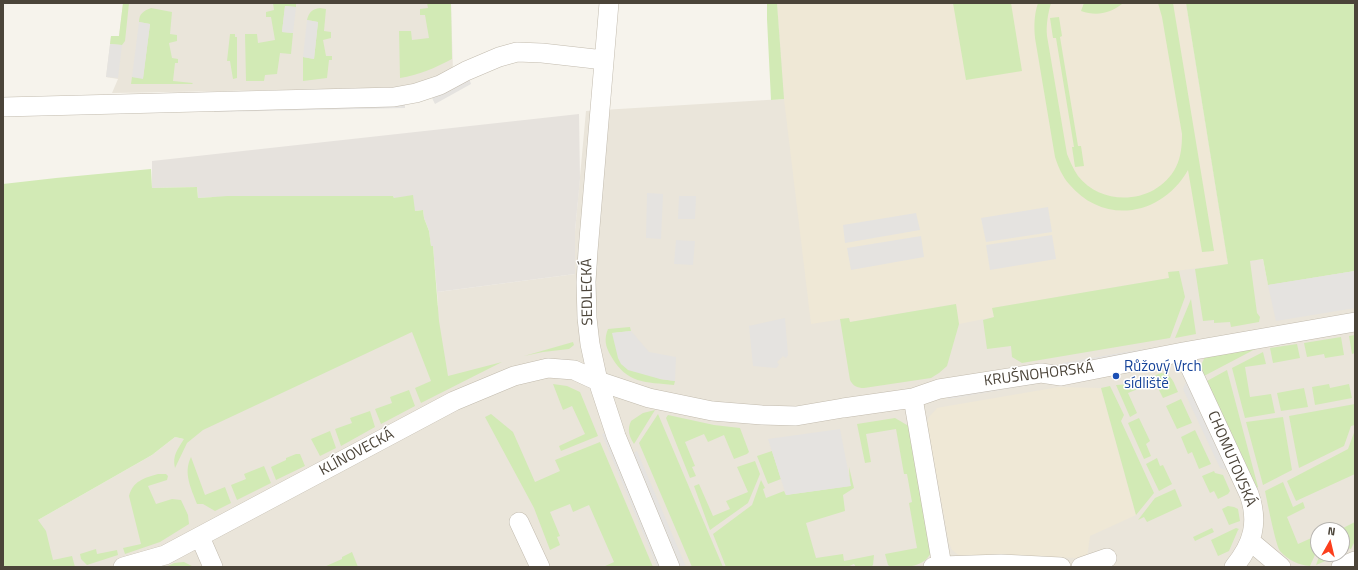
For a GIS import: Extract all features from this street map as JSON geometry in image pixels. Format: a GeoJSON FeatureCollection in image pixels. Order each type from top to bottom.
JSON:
{"type":"FeatureCollection","features":[{"type":"Feature","properties":{"kind":"street","name":"SEDLECKÁ"},"geometry":{"type":"LineString","coordinates":[[609,3],[586,282],[590,344],[598,381],[616,436],[670,567]]}},
{"type":"Feature","properties":{"kind":"street"},"geometry":{"type":"LineString","coordinates":[[3,107],[394,97],[416,93],[440,85],[466,71],[516,52],[542,53],[604,60]]}},
{"type":"Feature","properties":{"kind":"street","name":"KRUŠNOHORSKÁ"},"geometry":{"type":"LineString","coordinates":[[598,381],[649,398],[712,410],[762,415],[796,416],[913,398],[939,389],[1041,373],[1061,376],[1183,352],[1355,322]]}},
{"type":"Feature","properties":{"kind":"street","name":"CHOMUTOVSKÁ"},"geometry":{"type":"LineString","coordinates":[[1183,352],[1249,494],[1254,508],[1254,531],[1250,541],[1234,567]]}},
{"type":"Feature","properties":{"kind":"street","name":"KLÍNOVECKÁ"},"geometry":{"type":"LineString","coordinates":[[123,567],[165,555],[454,402],[514,376],[548,368],[574,370],[598,381]]}},
{"type":"Feature","properties":{"kind":"street"},"geometry":{"type":"LineString","coordinates":[[913,398],[938,566],[1001,564],[1061,567]]}},
{"type":"Feature","properties":{"kind":"street"},"geometry":{"type":"LineString","coordinates":[[519,522],[540,567]]}},
{"type":"Feature","properties":{"kind":"street"},"geometry":{"type":"LineString","coordinates":[[200,537],[213,567]]}},
{"type":"Feature","properties":{"kind":"street"},"geometry":{"type":"LineString","coordinates":[[1250,541],[1281,567]]}},
{"type":"Feature","properties":{"kind":"street"},"geometry":{"type":"LineString","coordinates":[[1081,567],[1107,558]]}},
{"type":"Feature","properties":{"kind":"street"},"geometry":{"type":"LineString","coordinates":[[1341,567],[1355,561]]}},
{"type":"Feature","properties":{"kind":"shaded area"},"geometry":{"type":"Polygon","coordinates":[[[123,3],[451,3],[453,72],[410,86],[389,88],[112,93],[118,79],[106,77],[111,36],[119,36],[123,3]]]}},
{"type":"Feature","properties":{"kind":"shaded area"},"geometry":{"type":"Polygon","coordinates":[[[777,3],[1186,3],[1228,263],[1263,259],[1268,284],[1355,271],[1355,567],[3,567],[38,520],[152,455],[175,437],[184,439],[438,306],[437,292],[575,274],[575,231],[586,111],[783,99],[777,3]]]}},
{"type":"Feature","properties":{"kind":"shaded area"},"geometry":{"type":"Polygon","coordinates":[[[777,3],[1186,3],[1228,264],[1168,272],[1169,278],[993,308],[994,317],[959,324],[956,304],[850,322],[849,318],[811,324],[784,99],[777,3]]]}},
{"type":"Feature","properties":{"kind":"shaded area"},"geometry":{"type":"Polygon","coordinates":[[[285,6],[296,7],[293,33],[282,32],[285,6]]]}},
{"type":"Feature","properties":{"kind":"shaded area"},"geometry":{"type":"Polygon","coordinates":[[[307,20],[318,22],[314,59],[303,57],[307,20]]]}},
{"type":"Feature","properties":{"kind":"shaded area"},"geometry":{"type":"Polygon","coordinates":[[[139,22],[150,24],[143,79],[132,77],[139,22]]]}},
{"type":"Feature","properties":{"kind":"shaded area"},"geometry":{"type":"Polygon","coordinates":[[[110,44],[122,45],[118,78],[106,77],[110,44]]]}},
{"type":"Feature","properties":{"kind":"shaded area"},"geometry":{"type":"Polygon","coordinates":[[[469,78],[471,84],[435,104],[432,98],[469,78]]]}},
{"type":"Feature","properties":{"kind":"shaded area"},"geometry":{"type":"Polygon","coordinates":[[[405,102],[405,108],[214,112],[214,106],[405,102]]]}},
{"type":"Feature","properties":{"kind":"shaded area"},"geometry":{"type":"Polygon","coordinates":[[[579,114],[580,179],[575,231],[575,274],[437,292],[433,247],[431,247],[429,231],[424,218],[423,210],[415,211],[393,196],[198,198],[197,187],[152,188],[152,161],[579,114]]]}},
{"type":"Feature","properties":{"kind":"shaded area"},"geometry":{"type":"Polygon","coordinates":[[[647,193],[663,194],[661,239],[646,238],[647,193]]]}},
{"type":"Feature","properties":{"kind":"shaded area"},"geometry":{"type":"Polygon","coordinates":[[[679,196],[696,196],[695,219],[678,219],[679,196]]]}},
{"type":"Feature","properties":{"kind":"shaded area"},"geometry":{"type":"Polygon","coordinates":[[[1048,207],[1052,232],[986,242],[981,218],[1048,207]]]}},
{"type":"Feature","properties":{"kind":"shaded area"},"geometry":{"type":"Polygon","coordinates":[[[916,213],[920,230],[845,243],[843,225],[916,213]]]}},
{"type":"Feature","properties":{"kind":"shaded area"},"geometry":{"type":"Polygon","coordinates":[[[1052,235],[1056,259],[990,270],[986,245],[1052,235]]]}},
{"type":"Feature","properties":{"kind":"shaded area"},"geometry":{"type":"Polygon","coordinates":[[[921,236],[924,257],[851,270],[847,248],[921,236]]]}},
{"type":"Feature","properties":{"kind":"shaded area"},"geometry":{"type":"Polygon","coordinates":[[[676,240],[695,241],[693,265],[674,264],[676,240]]]}},
{"type":"Feature","properties":{"kind":"shaded area"},"geometry":{"type":"Polygon","coordinates":[[[1355,271],[1355,308],[1276,321],[1268,285],[1355,271]]]}},
{"type":"Feature","properties":{"kind":"shaded area"},"geometry":{"type":"Polygon","coordinates":[[[785,318],[788,355],[786,358],[783,356],[777,362],[779,365],[776,368],[753,366],[749,326],[785,318]]]}},
{"type":"Feature","properties":{"kind":"shaded area"},"geometry":{"type":"Polygon","coordinates":[[[631,331],[649,352],[676,357],[675,381],[660,379],[628,370],[621,364],[618,358],[612,333],[631,331]]]}},
{"type":"Feature","properties":{"kind":"shaded area"},"geometry":{"type":"Polygon","coordinates":[[[1144,349],[1145,356],[1064,369],[1063,363],[1144,349]]]}},
{"type":"Feature","properties":{"kind":"shaded area"},"geometry":{"type":"Polygon","coordinates":[[[1188,377],[1233,472],[1220,468],[1183,389],[1188,377]]]}},
{"type":"Feature","properties":{"kind":"shaded area"},"geometry":{"type":"Polygon","coordinates":[[[1054,381],[948,399],[947,394],[1054,381]]]}},
{"type":"Feature","properties":{"kind":"shaded area"},"geometry":{"type":"Polygon","coordinates":[[[1059,387],[1101,388],[1136,515],[1090,536],[1087,558],[962,556],[957,554],[952,550],[949,543],[927,423],[929,417],[937,408],[1059,387]]]}},
{"type":"Feature","properties":{"kind":"shaded area"},"geometry":{"type":"Polygon","coordinates":[[[840,429],[851,486],[786,495],[768,439],[840,429]]]}},
{"type":"Feature","properties":{"kind":"shaded area"},"geometry":{"type":"Polygon","coordinates":[[[607,432],[663,567],[657,567],[602,434],[607,432]]]}},
{"type":"Feature","properties":{"kind":"shaded area"},"geometry":{"type":"Polygon","coordinates":[[[637,451],[686,567],[679,567],[632,454],[637,451]]]}},
{"type":"Feature","properties":{"kind":"green space"},"geometry":{"type":"Polygon","coordinates":[[[123,3],[129,3],[125,41],[122,45],[110,44],[111,36],[119,36],[123,3]]]}},
{"type":"Feature","properties":{"kind":"green space"},"geometry":{"type":"Polygon","coordinates":[[[273,3],[296,3],[296,7],[285,6],[282,32],[293,33],[291,54],[280,53],[277,74],[265,75],[264,81],[246,81],[245,34],[257,34],[258,43],[275,40],[271,17],[266,17],[266,12],[274,10],[273,3]]]}},
{"type":"Feature","properties":{"kind":"green space"},"geometry":{"type":"Polygon","coordinates":[[[427,3],[451,3],[452,59],[427,71],[400,78],[399,31],[411,31],[412,40],[429,38],[425,15],[420,15],[420,9],[428,8],[427,3]]]}},
{"type":"Feature","properties":{"kind":"green space"},"geometry":{"type":"Polygon","coordinates":[[[767,3],[777,3],[784,99],[771,100],[767,3]]]}},
{"type":"Feature","properties":{"kind":"green space"},"geometry":{"type":"Polygon","coordinates":[[[953,3],[1011,3],[1022,71],[966,80],[953,3]]]}},
{"type":"Feature","properties":{"kind":"green space"},"geometry":{"type":"Polygon","coordinates":[[[1038,3],[1051,3],[1047,36],[1067,154],[1072,165],[1078,176],[1089,186],[1101,193],[1115,197],[1129,197],[1143,195],[1156,189],[1167,179],[1176,167],[1180,155],[1182,134],[1162,17],[1158,3],[1173,3],[1214,251],[1202,252],[1188,170],[1177,186],[1163,198],[1148,206],[1132,210],[1115,210],[1099,206],[1083,197],[1069,184],[1060,171],[1055,157],[1034,29],[1038,3]]]}},
{"type":"Feature","properties":{"kind":"green space"},"geometry":{"type":"Polygon","coordinates":[[[1084,3],[1122,4],[1107,12],[1097,14],[1081,11],[1084,3]]]}},
{"type":"Feature","properties":{"kind":"green space"},"geometry":{"type":"Polygon","coordinates":[[[1186,3],[1355,3],[1355,271],[1268,285],[1263,259],[1250,261],[1257,313],[1260,317],[1259,322],[1231,327],[1230,322],[1214,323],[1214,320],[1203,321],[1195,269],[1228,264],[1186,3]]]}},
{"type":"Feature","properties":{"kind":"green space"},"geometry":{"type":"Polygon","coordinates":[[[151,8],[172,12],[170,34],[177,35],[177,41],[169,43],[172,58],[178,59],[178,63],[175,63],[173,81],[193,83],[192,84],[131,84],[132,77],[143,78],[150,24],[139,22],[139,19],[142,13],[151,8]]]}},
{"type":"Feature","properties":{"kind":"green space"},"geometry":{"type":"Polygon","coordinates":[[[320,8],[326,9],[324,31],[331,32],[331,38],[323,40],[326,56],[332,56],[332,60],[329,60],[327,78],[303,81],[303,57],[314,59],[318,22],[307,20],[311,11],[320,8]]]}},
{"type":"Feature","properties":{"kind":"green space"},"geometry":{"type":"Polygon","coordinates":[[[1059,17],[1062,36],[1060,37],[1078,146],[1081,146],[1084,166],[1075,167],[1072,147],[1074,147],[1056,38],[1053,38],[1050,18],[1059,17]]]}},
{"type":"Feature","properties":{"kind":"green space"},"geometry":{"type":"Polygon","coordinates":[[[230,34],[235,34],[235,37],[237,37],[237,78],[233,79],[230,61],[227,61],[230,34]]]}},
{"type":"Feature","properties":{"kind":"green space"},"geometry":{"type":"Polygon","coordinates":[[[151,169],[152,188],[197,187],[198,198],[228,196],[393,196],[394,198],[413,195],[415,211],[423,210],[424,218],[429,231],[431,246],[433,246],[439,321],[448,376],[502,362],[421,403],[415,388],[431,381],[412,332],[203,430],[187,443],[175,468],[174,459],[184,439],[175,437],[152,455],[38,520],[46,531],[53,560],[72,556],[75,567],[3,567],[3,184],[151,169]]]}},
{"type":"Feature","properties":{"kind":"green space"},"geometry":{"type":"Polygon","coordinates":[[[1179,271],[1185,297],[1170,338],[1022,363],[1012,357],[1011,346],[987,349],[983,320],[994,317],[992,308],[1169,278],[1168,272],[1179,271]]]}},
{"type":"Feature","properties":{"kind":"green space"},"geometry":{"type":"Polygon","coordinates":[[[1191,299],[1196,334],[1175,338],[1191,299]]]}},
{"type":"Feature","properties":{"kind":"green space"},"geometry":{"type":"Polygon","coordinates":[[[956,304],[959,324],[947,366],[939,373],[931,378],[864,388],[857,387],[852,384],[850,380],[840,319],[849,318],[850,322],[956,304]]]}},
{"type":"Feature","properties":{"kind":"green space"},"geometry":{"type":"Polygon","coordinates":[[[630,327],[631,331],[612,333],[660,379],[675,381],[674,385],[638,380],[630,377],[617,365],[606,346],[608,329],[630,327]]]}},
{"type":"Feature","properties":{"kind":"green space"},"geometry":{"type":"Polygon","coordinates":[[[1355,335],[1355,353],[1352,354],[1349,336],[1355,335]]]}},
{"type":"Feature","properties":{"kind":"green space"},"geometry":{"type":"Polygon","coordinates":[[[1341,337],[1344,355],[1325,358],[1324,354],[1307,357],[1304,343],[1341,337]]]}},
{"type":"Feature","properties":{"kind":"green space"},"geometry":{"type":"Polygon","coordinates":[[[573,342],[574,345],[569,349],[524,356],[573,342]]]}},
{"type":"Feature","properties":{"kind":"green space"},"geometry":{"type":"Polygon","coordinates":[[[1297,344],[1300,358],[1273,363],[1270,348],[1297,344]]]}},
{"type":"Feature","properties":{"kind":"green space"},"geometry":{"type":"Polygon","coordinates":[[[1263,345],[1204,376],[1201,365],[1205,357],[1263,345]]]}},
{"type":"Feature","properties":{"kind":"green space"},"geometry":{"type":"Polygon","coordinates":[[[1263,352],[1266,364],[1245,367],[1250,397],[1271,394],[1275,413],[1245,418],[1232,368],[1263,352]]]}},
{"type":"Feature","properties":{"kind":"green space"},"geometry":{"type":"Polygon","coordinates":[[[1227,370],[1258,487],[1257,488],[1207,381],[1227,370]]]}},
{"type":"Feature","properties":{"kind":"green space"},"geometry":{"type":"Polygon","coordinates":[[[1161,373],[1170,377],[1178,392],[1163,398],[1155,382],[1128,393],[1137,413],[1130,417],[1116,385],[1134,384],[1161,373]]]}},
{"type":"Feature","properties":{"kind":"green space"},"geometry":{"type":"Polygon","coordinates":[[[553,384],[567,386],[580,392],[598,436],[561,451],[559,446],[585,434],[572,406],[563,410],[553,384]]]}},
{"type":"Feature","properties":{"kind":"green space"},"geometry":{"type":"Polygon","coordinates":[[[1329,384],[1330,388],[1349,384],[1352,398],[1315,405],[1312,387],[1329,384]]]}},
{"type":"Feature","properties":{"kind":"green space"},"geometry":{"type":"Polygon","coordinates":[[[1110,386],[1124,415],[1121,421],[1154,493],[1136,515],[1101,388],[1110,386]]]}},
{"type":"Feature","properties":{"kind":"green space"},"geometry":{"type":"Polygon","coordinates":[[[1304,388],[1308,407],[1281,411],[1277,393],[1304,388]]]}},
{"type":"Feature","properties":{"kind":"green space"},"geometry":{"type":"Polygon","coordinates":[[[409,390],[415,406],[381,424],[375,409],[392,403],[390,397],[409,390]]]}},
{"type":"Feature","properties":{"kind":"green space"},"geometry":{"type":"Polygon","coordinates":[[[1181,399],[1192,423],[1177,429],[1166,406],[1181,399]]]}},
{"type":"Feature","properties":{"kind":"green space"},"geometry":{"type":"Polygon","coordinates":[[[1355,404],[1355,425],[1351,426],[1344,446],[1299,468],[1289,416],[1355,404]]]}},
{"type":"Feature","properties":{"kind":"green space"},"geometry":{"type":"Polygon","coordinates":[[[655,410],[634,444],[629,433],[631,421],[643,413],[655,410]]]}},
{"type":"Feature","properties":{"kind":"green space"},"geometry":{"type":"Polygon","coordinates":[[[370,411],[375,427],[341,446],[335,429],[352,423],[350,418],[370,411]]]}},
{"type":"Feature","properties":{"kind":"green space"},"geometry":{"type":"Polygon","coordinates":[[[491,414],[513,432],[535,482],[560,471],[555,460],[600,442],[653,567],[603,567],[614,562],[589,505],[573,512],[570,504],[550,512],[560,536],[557,537],[560,545],[550,550],[534,508],[485,417],[491,414]]]}},
{"type":"Feature","properties":{"kind":"green space"},"geometry":{"type":"Polygon","coordinates":[[[658,414],[723,567],[692,567],[639,443],[658,414]]]}},
{"type":"Feature","properties":{"kind":"green space"},"geometry":{"type":"Polygon","coordinates":[[[668,415],[714,425],[740,428],[749,452],[734,459],[724,435],[708,442],[704,434],[685,442],[695,466],[692,467],[696,476],[690,478],[666,418],[668,415]]]}},
{"type":"Feature","properties":{"kind":"green space"},"geometry":{"type":"Polygon","coordinates":[[[1283,417],[1292,470],[1263,485],[1246,422],[1283,417]]]}},
{"type":"Feature","properties":{"kind":"green space"},"geometry":{"type":"Polygon","coordinates":[[[895,418],[912,428],[932,551],[929,557],[920,564],[903,567],[891,567],[888,565],[885,554],[917,548],[909,503],[912,502],[907,474],[904,474],[896,429],[866,434],[871,462],[865,463],[857,424],[895,418]]]}},
{"type":"Feature","properties":{"kind":"green space"},"geometry":{"type":"Polygon","coordinates":[[[1139,418],[1150,441],[1146,444],[1151,456],[1144,459],[1128,423],[1139,418]]]}},
{"type":"Feature","properties":{"kind":"green space"},"geometry":{"type":"Polygon","coordinates":[[[1195,430],[1211,464],[1199,469],[1192,452],[1188,454],[1181,437],[1195,430]]]}},
{"type":"Feature","properties":{"kind":"green space"},"geometry":{"type":"Polygon","coordinates":[[[1355,430],[1355,474],[1296,501],[1287,481],[1348,449],[1355,430]]]}},
{"type":"Feature","properties":{"kind":"green space"},"geometry":{"type":"Polygon","coordinates":[[[330,431],[336,448],[320,456],[311,439],[330,431]]]}},
{"type":"Feature","properties":{"kind":"green space"},"geometry":{"type":"Polygon","coordinates":[[[772,451],[781,479],[768,484],[757,456],[772,451]]]}},
{"type":"Feature","properties":{"kind":"green space"},"geometry":{"type":"Polygon","coordinates":[[[296,454],[300,454],[305,466],[276,480],[271,467],[296,454]]]}},
{"type":"Feature","properties":{"kind":"green space"},"geometry":{"type":"Polygon","coordinates":[[[191,457],[205,495],[225,487],[231,503],[215,511],[203,504],[197,504],[190,486],[188,475],[191,457]]]}},
{"type":"Feature","properties":{"kind":"green space"},"geometry":{"type":"Polygon","coordinates":[[[1157,458],[1160,466],[1163,465],[1172,484],[1159,491],[1146,464],[1157,458]]]}},
{"type":"Feature","properties":{"kind":"green space"},"geometry":{"type":"Polygon","coordinates":[[[755,461],[760,474],[748,503],[710,530],[694,486],[699,484],[713,516],[730,509],[726,501],[748,492],[737,467],[755,461]]]}},
{"type":"Feature","properties":{"kind":"green space"},"geometry":{"type":"Polygon","coordinates":[[[264,466],[271,483],[237,500],[231,485],[246,479],[244,474],[264,466]]]}},
{"type":"Feature","properties":{"kind":"green space"},"geometry":{"type":"Polygon","coordinates":[[[849,467],[854,488],[843,495],[845,511],[806,523],[816,558],[843,554],[844,561],[874,555],[873,565],[871,567],[856,567],[854,564],[847,567],[726,567],[713,534],[752,505],[761,480],[765,488],[763,489],[766,498],[784,491],[786,495],[850,486],[849,467]]]}},
{"type":"Feature","properties":{"kind":"green space"},"geometry":{"type":"Polygon","coordinates":[[[1214,471],[1215,473],[1223,475],[1230,491],[1228,494],[1218,499],[1214,491],[1210,493],[1202,476],[1214,471]]]}},
{"type":"Feature","properties":{"kind":"green space"},"geometry":{"type":"Polygon","coordinates":[[[158,474],[166,474],[168,476],[167,480],[148,486],[156,504],[172,499],[181,500],[188,515],[189,524],[160,542],[125,554],[123,548],[141,544],[129,496],[131,491],[140,481],[158,474]]]}},
{"type":"Feature","properties":{"kind":"green space"},"geometry":{"type":"Polygon","coordinates":[[[1283,482],[1293,507],[1303,502],[1305,508],[1287,517],[1298,544],[1310,539],[1310,562],[1312,562],[1310,566],[1297,563],[1280,551],[1276,541],[1265,491],[1283,482]]]}},
{"type":"Feature","properties":{"kind":"green space"},"geometry":{"type":"Polygon","coordinates":[[[1175,489],[1182,506],[1147,522],[1144,517],[1138,520],[1155,498],[1175,489]]]}},
{"type":"Feature","properties":{"kind":"green space"},"geometry":{"type":"Polygon","coordinates":[[[1228,506],[1238,509],[1240,521],[1229,525],[1222,509],[1228,506]]]}},
{"type":"Feature","properties":{"kind":"green space"},"geometry":{"type":"Polygon","coordinates":[[[1355,522],[1355,541],[1351,549],[1350,549],[1350,524],[1355,522]]]}},
{"type":"Feature","properties":{"kind":"green space"},"geometry":{"type":"Polygon","coordinates":[[[1212,528],[1214,532],[1195,541],[1193,537],[1212,528]]]}},
{"type":"Feature","properties":{"kind":"green space"},"geometry":{"type":"Polygon","coordinates":[[[1236,528],[1239,529],[1229,551],[1218,556],[1211,540],[1236,528]]]}},
{"type":"Feature","properties":{"kind":"green space"},"geometry":{"type":"Polygon","coordinates":[[[96,549],[97,554],[117,550],[118,555],[87,565],[81,559],[80,554],[96,549]]]}},
{"type":"Feature","properties":{"kind":"green space"},"geometry":{"type":"Polygon","coordinates":[[[352,552],[358,567],[324,567],[342,559],[342,557],[352,552]]]}},
{"type":"Feature","properties":{"kind":"green space"},"geometry":{"type":"Polygon","coordinates":[[[184,562],[194,567],[166,567],[174,563],[184,562]]]}},
{"type":"Feature","properties":{"kind":"place","name":"Růžový Vrch sídliště"},"geometry":{"type":"Point","coordinates":[1116,376]}}]}
